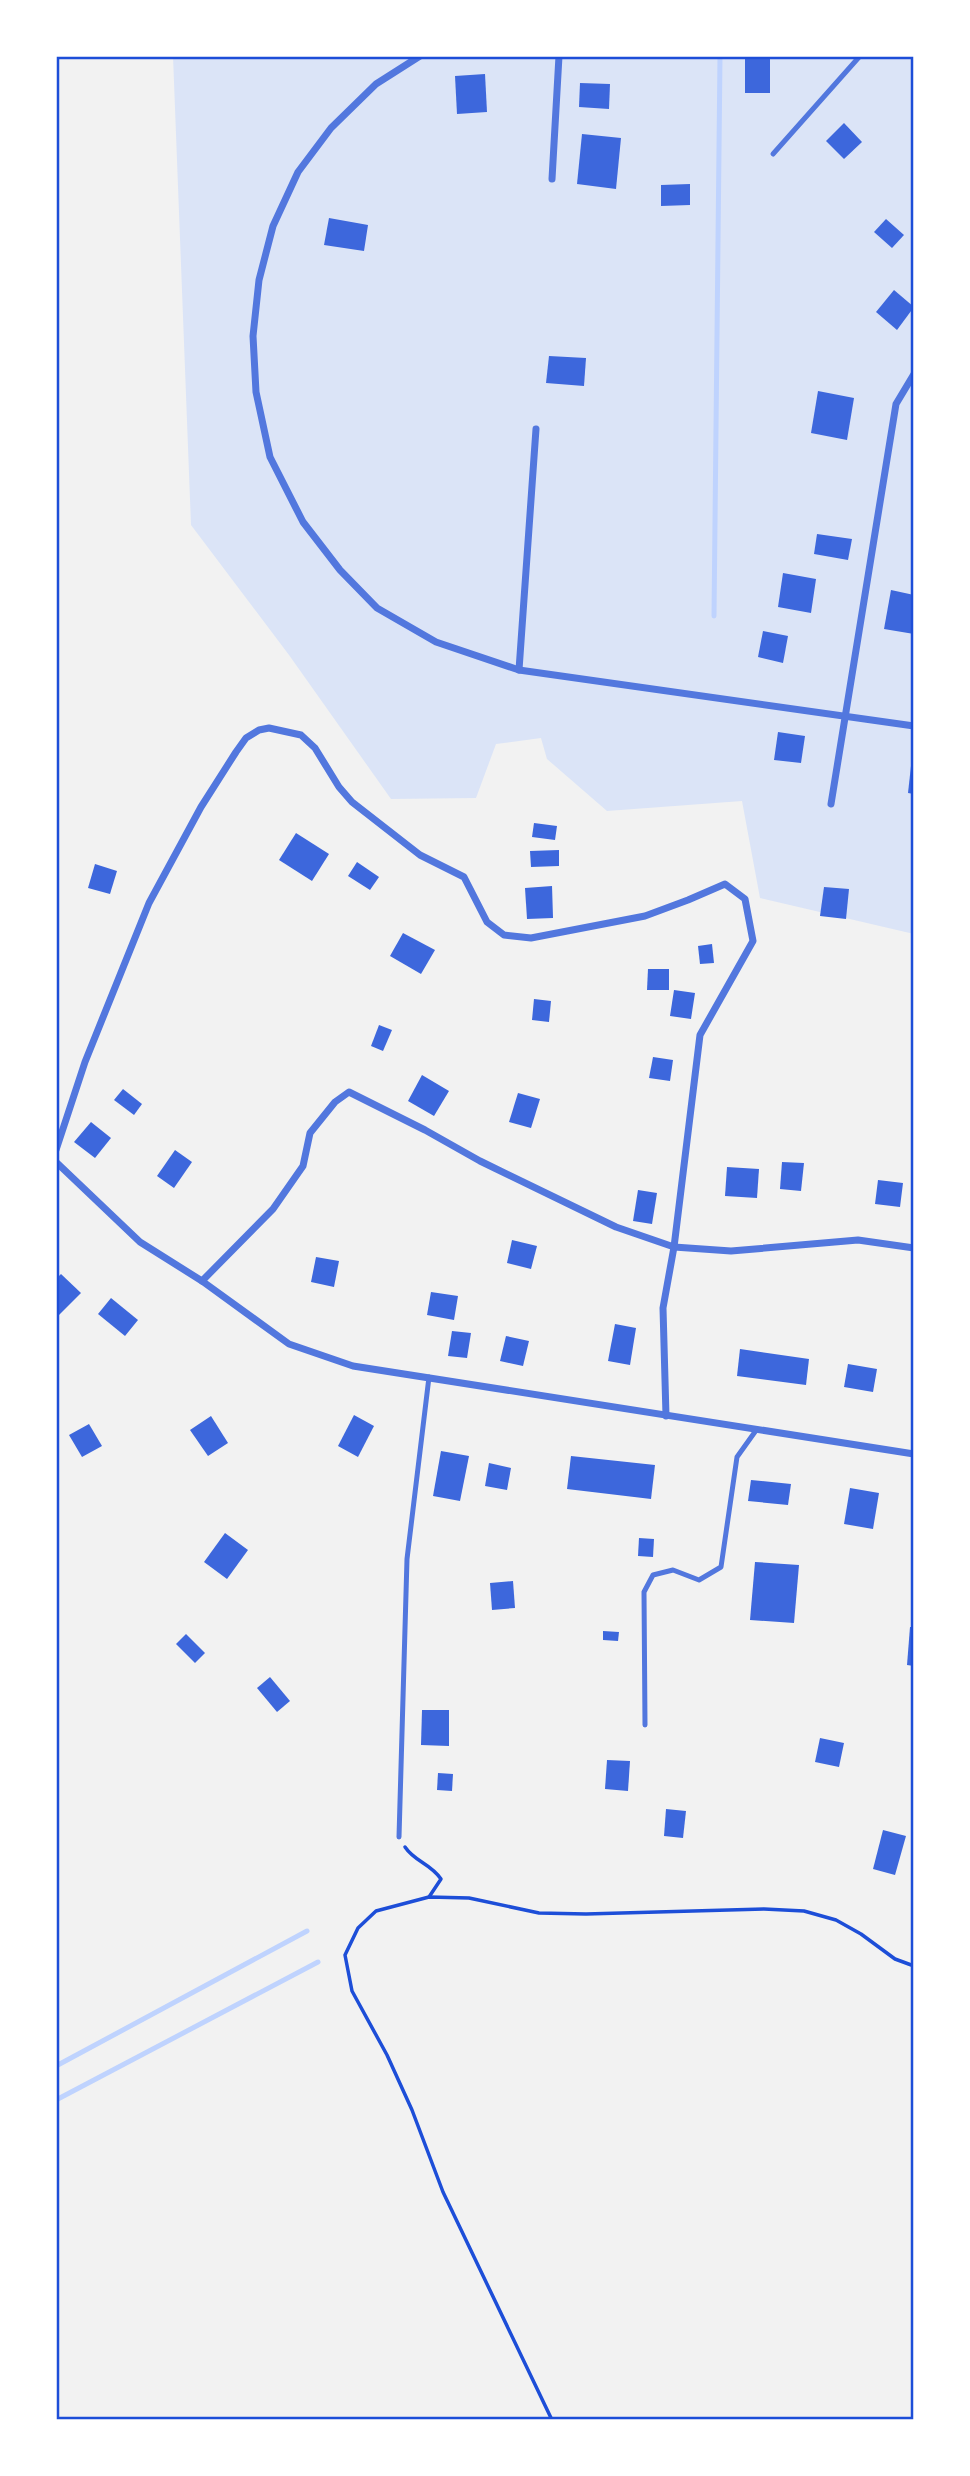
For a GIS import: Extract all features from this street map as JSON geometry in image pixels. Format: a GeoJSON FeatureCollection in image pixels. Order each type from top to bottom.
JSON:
{"type":"FeatureCollection","features":[{"type":"Feature","properties":{"kind":"street"},"geometry":{"type":"LineString","coordinates":[[420,56],[376,84],[331,128],[298,172],[273,226],[259,280],[253,336],[257,393],[270,457],[303,522],[340,570],[377,608],[436,642],[519,670],[914,726]]}},
{"type":"Feature","properties":{"kind":"street"},"geometry":{"type":"LineString","coordinates":[[552,179],[559,56]]}},
{"type":"Feature","properties":{"kind":"street"},"geometry":{"type":"LineString","coordinates":[[831,804],[896,404],[914,374]]}},
{"type":"Feature","properties":{"kind":"street"},"geometry":{"type":"LineString","coordinates":[[519,670],[536,429]]}},
{"type":"Feature","properties":{"kind":"street"},"geometry":{"type":"LineString","coordinates":[[56,1150],[85,1062],[149,903],[201,807],[246,738],[259,730],[269,728],[301,735],[315,748],[339,787],[352,802],[420,855],[464,877],[487,922],[505,935],[531,938],[645,916],[724,884],[745,899],[753,941],[700,1035],[674,1247],[663,1308],[666,1416]]}},
{"type":"Feature","properties":{"kind":"street"},"geometry":{"type":"LineString","coordinates":[[202,1281],[273,1209],[303,1166],[310,1133],[335,1102],[349,1092],[480,1161],[616,1227],[674,1247],[731,1251],[858,1240],[914,1248]]}},
{"type":"Feature","properties":{"kind":"street"},"geometry":{"type":"LineString","coordinates":[[56,1162],[140,1242],[202,1281],[289,1344],[353,1366],[914,1454]]}},
{"type":"Feature","properties":{"kind":"lane"},"geometry":{"type":"LineString","coordinates":[[773,154],[860,56]]}},
{"type":"Feature","properties":{"kind":"lane"},"geometry":{"type":"LineString","coordinates":[[399,1837],[407,1559],[429,1377]]}},
{"type":"Feature","properties":{"kind":"lane"},"geometry":{"type":"LineString","coordinates":[[645,1725],[644,1592],[653,1576],[673,1570],[699,1580],[721,1567],[737,1457],[758,1429]]}},
{"type":"Feature","properties":{"kind":"path"},"geometry":{"type":"LineString","coordinates":[[399,1837],[412,1856],[433,1868],[441,1879],[429,1897]]}},
{"type":"Feature","properties":{"kind":"path"},"geometry":{"type":"LineString","coordinates":[[552,2420],[443,2192],[412,2110],[387,2055],[352,1991],[345,1955],[358,1928],[376,1911],[429,1897],[469,1898],[539,1913],[764,1909],[804,1911],[836,1920],[862,1934],[895,1959],[914,1966]]}},
{"type":"Feature","properties":{"kind":"shaded area"},"geometry":{"type":"Polygon","coordinates":[[[173,56],[914,56],[914,934],[760,898],[742,801],[607,811],[547,759],[541,738],[496,744],[476,798],[391,799],[289,655],[191,525],[173,56]]]}},
{"type":"Feature","properties":{"kind":"building"},"geometry":{"type":"Polygon","coordinates":[[[745,58],[770,58],[770,93],[745,93],[745,58]]]}},
{"type":"Feature","properties":{"kind":"building"},"geometry":{"type":"Polygon","coordinates":[[[485,74],[487,112],[457,114],[455,76],[485,74]]]}},
{"type":"Feature","properties":{"kind":"building"},"geometry":{"type":"Polygon","coordinates":[[[580,83],[610,84],[609,109],[579,107],[580,83]]]}},
{"type":"Feature","properties":{"kind":"building"},"geometry":{"type":"Polygon","coordinates":[[[844,123],[862,142],[844,159],[826,141],[844,123]]]}},
{"type":"Feature","properties":{"kind":"building"},"geometry":{"type":"Polygon","coordinates":[[[582,134],[621,138],[616,189],[577,184],[582,134]]]}},
{"type":"Feature","properties":{"kind":"building"},"geometry":{"type":"Polygon","coordinates":[[[690,184],[690,205],[661,206],[661,185],[690,184]]]}},
{"type":"Feature","properties":{"kind":"building"},"geometry":{"type":"Polygon","coordinates":[[[329,218],[368,225],[364,251],[324,245],[329,218]]]}},
{"type":"Feature","properties":{"kind":"building"},"geometry":{"type":"Polygon","coordinates":[[[886,219],[904,235],[892,248],[874,232],[886,219]]]}},
{"type":"Feature","properties":{"kind":"building"},"geometry":{"type":"Polygon","coordinates":[[[894,290],[914,307],[897,330],[876,312],[894,290]]]}},
{"type":"Feature","properties":{"kind":"building"},"geometry":{"type":"Polygon","coordinates":[[[549,356],[586,358],[584,386],[546,383],[549,356]]]}},
{"type":"Feature","properties":{"kind":"building"},"geometry":{"type":"Polygon","coordinates":[[[818,391],[854,398],[847,440],[811,433],[818,391]]]}},
{"type":"Feature","properties":{"kind":"building"},"geometry":{"type":"Polygon","coordinates":[[[817,534],[852,539],[848,560],[814,554],[817,534]]]}},
{"type":"Feature","properties":{"kind":"building"},"geometry":{"type":"Polygon","coordinates":[[[783,573],[816,579],[811,613],[778,607],[783,573]]]}},
{"type":"Feature","properties":{"kind":"building"},"geometry":{"type":"Polygon","coordinates":[[[891,590],[914,595],[914,634],[884,629],[891,590]]]}},
{"type":"Feature","properties":{"kind":"building"},"geometry":{"type":"Polygon","coordinates":[[[763,631],[788,636],[783,663],[758,657],[763,631]]]}},
{"type":"Feature","properties":{"kind":"building"},"geometry":{"type":"Polygon","coordinates":[[[778,732],[805,736],[801,763],[774,760],[778,732]]]}},
{"type":"Feature","properties":{"kind":"building"},"geometry":{"type":"Polygon","coordinates":[[[914,757],[914,794],[908,793],[914,757]]]}},
{"type":"Feature","properties":{"kind":"building"},"geometry":{"type":"Polygon","coordinates":[[[534,823],[557,826],[555,840],[532,837],[534,823]]]}},
{"type":"Feature","properties":{"kind":"building"},"geometry":{"type":"Polygon","coordinates":[[[296,833],[329,854],[312,881],[279,860],[296,833]]]}},
{"type":"Feature","properties":{"kind":"building"},"geometry":{"type":"Polygon","coordinates":[[[559,850],[559,866],[531,867],[530,851],[559,850]]]}},
{"type":"Feature","properties":{"kind":"building"},"geometry":{"type":"Polygon","coordinates":[[[357,862],[379,877],[370,890],[348,876],[357,862]]]}},
{"type":"Feature","properties":{"kind":"building"},"geometry":{"type":"Polygon","coordinates":[[[95,864],[117,871],[110,894],[88,888],[95,864]]]}},
{"type":"Feature","properties":{"kind":"building"},"geometry":{"type":"Polygon","coordinates":[[[552,886],[553,918],[527,919],[525,888],[552,886]]]}},
{"type":"Feature","properties":{"kind":"building"},"geometry":{"type":"Polygon","coordinates":[[[824,887],[849,889],[846,919],[820,916],[824,887]]]}},
{"type":"Feature","properties":{"kind":"building"},"geometry":{"type":"Polygon","coordinates":[[[403,933],[435,950],[421,974],[390,956],[403,933]]]}},
{"type":"Feature","properties":{"kind":"building"},"geometry":{"type":"Polygon","coordinates":[[[712,944],[714,963],[700,964],[698,946],[712,944]]]}},
{"type":"Feature","properties":{"kind":"building"},"geometry":{"type":"Polygon","coordinates":[[[648,969],[669,969],[669,990],[647,990],[648,969]]]}},
{"type":"Feature","properties":{"kind":"building"},"geometry":{"type":"Polygon","coordinates":[[[674,990],[695,993],[691,1019],[670,1016],[674,990]]]}},
{"type":"Feature","properties":{"kind":"building"},"geometry":{"type":"Polygon","coordinates":[[[534,999],[551,1001],[549,1022],[532,1020],[534,999]]]}},
{"type":"Feature","properties":{"kind":"building"},"geometry":{"type":"Polygon","coordinates":[[[379,1025],[392,1030],[383,1051],[371,1046],[379,1025]]]}},
{"type":"Feature","properties":{"kind":"building"},"geometry":{"type":"Polygon","coordinates":[[[653,1057],[673,1060],[670,1081],[649,1078],[653,1057]]]}},
{"type":"Feature","properties":{"kind":"building"},"geometry":{"type":"Polygon","coordinates":[[[422,1075],[449,1091],[434,1116],[408,1101],[422,1075]]]}},
{"type":"Feature","properties":{"kind":"building"},"geometry":{"type":"Polygon","coordinates":[[[123,1089],[142,1104],[134,1115],[114,1100],[123,1089]]]}},
{"type":"Feature","properties":{"kind":"building"},"geometry":{"type":"Polygon","coordinates":[[[518,1093],[540,1099],[531,1128],[509,1122],[518,1093]]]}},
{"type":"Feature","properties":{"kind":"building"},"geometry":{"type":"Polygon","coordinates":[[[91,1122],[111,1138],[95,1158],[74,1142],[91,1122]]]}},
{"type":"Feature","properties":{"kind":"building"},"geometry":{"type":"Polygon","coordinates":[[[175,1150],[192,1162],[174,1188],[157,1176],[175,1150]]]}},
{"type":"Feature","properties":{"kind":"building"},"geometry":{"type":"Polygon","coordinates":[[[782,1162],[804,1163],[801,1191],[780,1189],[782,1162]]]}},
{"type":"Feature","properties":{"kind":"building"},"geometry":{"type":"Polygon","coordinates":[[[727,1167],[759,1169],[757,1198],[725,1196],[727,1167]]]}},
{"type":"Feature","properties":{"kind":"building"},"geometry":{"type":"Polygon","coordinates":[[[878,1180],[903,1183],[900,1207],[875,1204],[878,1180]]]}},
{"type":"Feature","properties":{"kind":"building"},"geometry":{"type":"Polygon","coordinates":[[[638,1190],[657,1193],[652,1224],[633,1221],[638,1190]]]}},
{"type":"Feature","properties":{"kind":"building"},"geometry":{"type":"Polygon","coordinates":[[[512,1240],[537,1246],[531,1269],[507,1263],[512,1240]]]}},
{"type":"Feature","properties":{"kind":"building"},"geometry":{"type":"Polygon","coordinates":[[[316,1257],[339,1261],[334,1287],[311,1282],[316,1257]]]}},
{"type":"Feature","properties":{"kind":"building"},"geometry":{"type":"Polygon","coordinates":[[[61,1274],[81,1293],[56,1318],[56,1279],[61,1274]]]}},
{"type":"Feature","properties":{"kind":"building"},"geometry":{"type":"Polygon","coordinates":[[[431,1292],[458,1296],[454,1320],[427,1315],[431,1292]]]}},
{"type":"Feature","properties":{"kind":"building"},"geometry":{"type":"Polygon","coordinates":[[[111,1298],[138,1320],[125,1336],[98,1314],[111,1298]]]}},
{"type":"Feature","properties":{"kind":"building"},"geometry":{"type":"Polygon","coordinates":[[[615,1324],[636,1328],[630,1365],[608,1361],[615,1324]]]}},
{"type":"Feature","properties":{"kind":"building"},"geometry":{"type":"Polygon","coordinates":[[[452,1331],[471,1333],[467,1358],[448,1356],[452,1331]]]}},
{"type":"Feature","properties":{"kind":"building"},"geometry":{"type":"Polygon","coordinates":[[[506,1336],[529,1341],[523,1366],[500,1361],[506,1336]]]}},
{"type":"Feature","properties":{"kind":"building"},"geometry":{"type":"Polygon","coordinates":[[[740,1349],[809,1359],[806,1385],[737,1376],[740,1349]]]}},
{"type":"Feature","properties":{"kind":"building"},"geometry":{"type":"Polygon","coordinates":[[[848,1364],[877,1369],[873,1392],[844,1387],[848,1364]]]}},
{"type":"Feature","properties":{"kind":"building"},"geometry":{"type":"Polygon","coordinates":[[[354,1415],[374,1426],[358,1457],[338,1446],[354,1415]]]}},
{"type":"Feature","properties":{"kind":"building"},"geometry":{"type":"Polygon","coordinates":[[[211,1416],[228,1443],[208,1456],[190,1430],[211,1416]]]}},
{"type":"Feature","properties":{"kind":"building"},"geometry":{"type":"Polygon","coordinates":[[[89,1424],[102,1446],[82,1457],[69,1435],[89,1424]]]}},
{"type":"Feature","properties":{"kind":"building"},"geometry":{"type":"Polygon","coordinates":[[[441,1451],[469,1456],[460,1501],[433,1496],[441,1451]]]}},
{"type":"Feature","properties":{"kind":"building"},"geometry":{"type":"Polygon","coordinates":[[[571,1456],[655,1465],[651,1499],[567,1489],[571,1456]]]}},
{"type":"Feature","properties":{"kind":"building"},"geometry":{"type":"Polygon","coordinates":[[[489,1463],[511,1468],[507,1490],[485,1486],[489,1463]]]}},
{"type":"Feature","properties":{"kind":"building"},"geometry":{"type":"Polygon","coordinates":[[[751,1480],[791,1484],[788,1505],[748,1501],[751,1480]]]}},
{"type":"Feature","properties":{"kind":"building"},"geometry":{"type":"Polygon","coordinates":[[[850,1488],[879,1493],[873,1529],[844,1524],[850,1488]]]}},
{"type":"Feature","properties":{"kind":"building"},"geometry":{"type":"Polygon","coordinates":[[[225,1533],[248,1550],[227,1579],[204,1562],[225,1533]]]}},
{"type":"Feature","properties":{"kind":"building"},"geometry":{"type":"Polygon","coordinates":[[[639,1538],[654,1539],[653,1557],[638,1556],[639,1538]]]}},
{"type":"Feature","properties":{"kind":"building"},"geometry":{"type":"Polygon","coordinates":[[[755,1562],[799,1565],[794,1623],[750,1620],[755,1562]]]}},
{"type":"Feature","properties":{"kind":"building"},"geometry":{"type":"Polygon","coordinates":[[[513,1581],[515,1608],[492,1610],[490,1583],[513,1581]]]}},
{"type":"Feature","properties":{"kind":"building"},"geometry":{"type":"Polygon","coordinates":[[[910,1627],[914,1627],[914,1666],[907,1665],[910,1627]]]}},
{"type":"Feature","properties":{"kind":"building"},"geometry":{"type":"Polygon","coordinates":[[[603,1631],[619,1632],[618,1641],[603,1640],[603,1631]]]}},
{"type":"Feature","properties":{"kind":"building"},"geometry":{"type":"Polygon","coordinates":[[[186,1634],[205,1653],[195,1663],[176,1644],[186,1634]]]}},
{"type":"Feature","properties":{"kind":"building"},"geometry":{"type":"Polygon","coordinates":[[[270,1677],[290,1701],[277,1712],[257,1688],[270,1677]]]}},
{"type":"Feature","properties":{"kind":"building"},"geometry":{"type":"Polygon","coordinates":[[[422,1710],[449,1710],[449,1746],[421,1745],[422,1710]]]}},
{"type":"Feature","properties":{"kind":"building"},"geometry":{"type":"Polygon","coordinates":[[[820,1738],[844,1743],[839,1767],[815,1762],[820,1738]]]}},
{"type":"Feature","properties":{"kind":"building"},"geometry":{"type":"Polygon","coordinates":[[[607,1760],[630,1761],[628,1791],[605,1789],[607,1760]]]}},
{"type":"Feature","properties":{"kind":"building"},"geometry":{"type":"Polygon","coordinates":[[[438,1773],[453,1774],[452,1791],[437,1790],[438,1773]]]}},
{"type":"Feature","properties":{"kind":"building"},"geometry":{"type":"Polygon","coordinates":[[[666,1809],[686,1811],[683,1838],[664,1836],[666,1809]]]}},
{"type":"Feature","properties":{"kind":"building"},"geometry":{"type":"Polygon","coordinates":[[[883,1830],[906,1836],[895,1875],[873,1869],[883,1830]]]}},
{"type":"Feature","properties":{"kind":"waterway"},"geometry":{"type":"LineString","coordinates":[[714,616],[720,56]]}},
{"type":"Feature","properties":{"kind":"waterway"},"geometry":{"type":"LineString","coordinates":[[56,2066],[307,1931]]}},
{"type":"Feature","properties":{"kind":"waterway"},"geometry":{"type":"LineString","coordinates":[[56,2100],[318,1962]]}}]}
